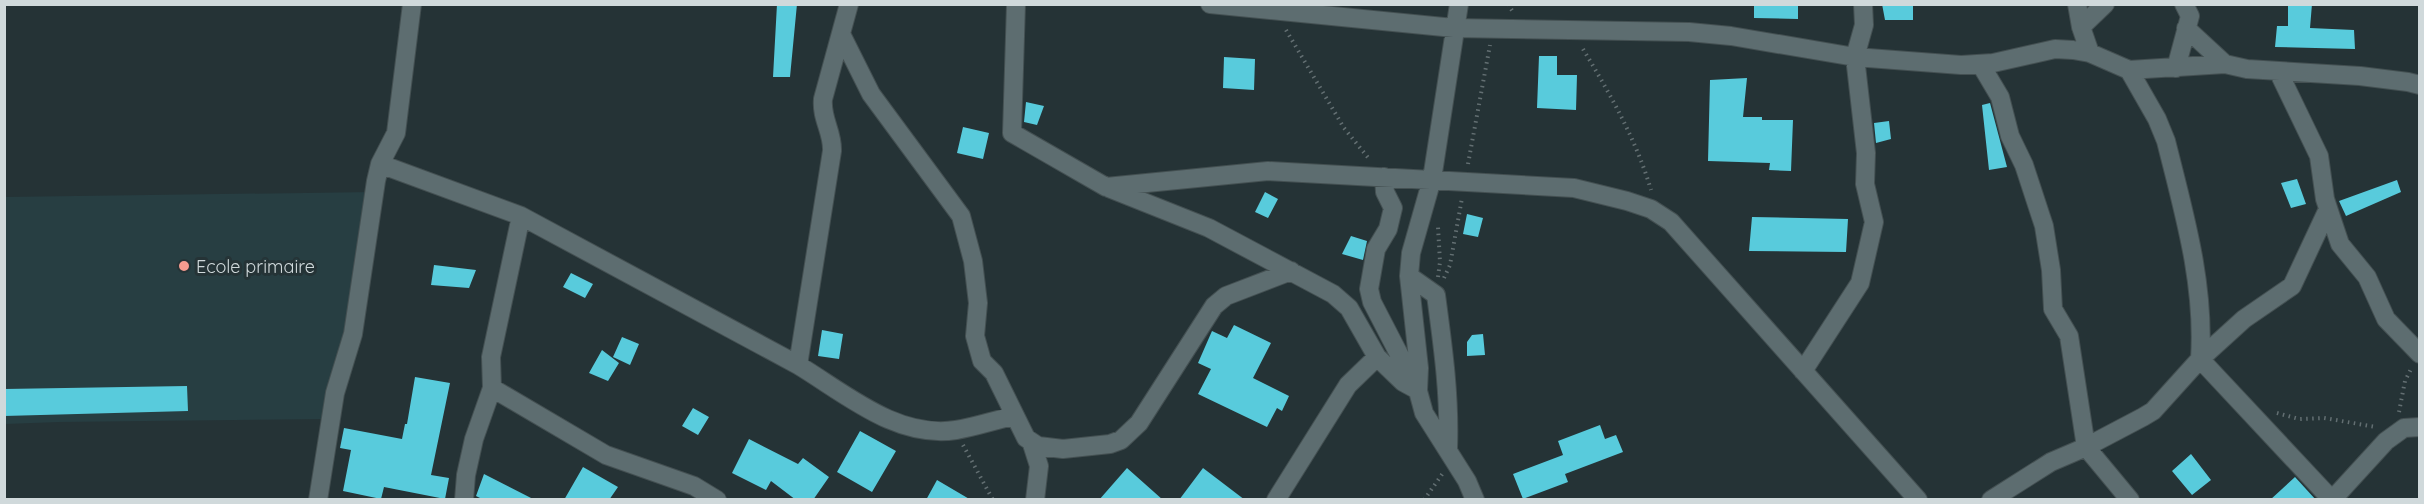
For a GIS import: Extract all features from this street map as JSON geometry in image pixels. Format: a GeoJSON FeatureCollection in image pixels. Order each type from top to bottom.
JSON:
{"type":"FeatureCollection","features":[{"type":"Feature","properties":{"kind":"street"},"geometry":{"type":"LineString","coordinates":[[318,500],[335,393],[353,334],[380,164],[396,133],[412,4]]}},
{"type":"Feature","properties":{"kind":"street"},"geometry":{"type":"LineString","coordinates":[[798,365],[832,151],[831,138],[826,128],[822,109],[823,99],[849,4]]}},
{"type":"Feature","properties":{"kind":"street"},"geometry":{"type":"LineString","coordinates":[[1016,4],[1012,133],[1106,187],[1209,228],[1333,294],[1349,308],[1377,357],[1403,382],[1418,391]]}},
{"type":"Feature","properties":{"kind":"street"},"geometry":{"type":"LineString","coordinates":[[1210,4],[1454,28],[1689,32],[1731,36],[1856,57],[1981,65],[2055,49],[2090,53],[2129,70],[2224,64],[2278,71],[2360,76],[2420,85]]}},
{"type":"Feature","properties":{"kind":"street"},"geometry":{"type":"LineString","coordinates":[[1418,391],[1419,368],[1409,276],[1411,253],[1432,179],[1459,4]]}},
{"type":"Feature","properties":{"kind":"street"},"geometry":{"type":"LineString","coordinates":[[1803,371],[1860,283],[1874,222],[1865,184],[1866,153],[1856,57],[1863,25],[1863,4]]}},
{"type":"Feature","properties":{"kind":"street"},"geometry":{"type":"LineString","coordinates":[[2077,4],[2081,27],[2090,53]]}},
{"type":"Feature","properties":{"kind":"street"},"geometry":{"type":"LineString","coordinates":[[2081,27],[2105,4]]}},
{"type":"Feature","properties":{"kind":"street"},"geometry":{"type":"LineString","coordinates":[[2176,68],[2190,16],[2184,4]]}},
{"type":"Feature","properties":{"kind":"street"},"geometry":{"type":"LineString","coordinates":[[2187,28],[2224,64]]}},
{"type":"Feature","properties":{"kind":"street"},"geometry":{"type":"LineString","coordinates":[[841,34],[871,94],[961,216],[976,282],[978,303],[975,336],[982,361],[994,373],[1014,416],[1026,438],[1032,444],[1039,466],[1035,500]]}},
{"type":"Feature","properties":{"kind":"street"},"geometry":{"type":"LineString","coordinates":[[1981,65],[2000,97],[2010,136],[2024,165],[2044,226],[2051,270],[2053,309],[2069,336],[2086,447],[2130,500]]}},
{"type":"Feature","properties":{"kind":"street"},"geometry":{"type":"LineString","coordinates":[[2129,70],[2157,119],[2166,141],[2199,283],[2202,328],[2200,359],[2332,500],[2386,441],[2404,428],[2420,427]]}},
{"type":"Feature","properties":{"kind":"street"},"geometry":{"type":"LineString","coordinates":[[2278,71],[2319,156],[2328,209],[2340,244],[2367,277],[2386,319],[2419,354]]}},
{"type":"Feature","properties":{"kind":"street"},"geometry":{"type":"LineString","coordinates":[[380,164],[520,216],[798,365],[892,422],[912,428],[954,431],[1014,416]]}},
{"type":"Feature","properties":{"kind":"street"},"geometry":{"type":"LineString","coordinates":[[1106,187],[1268,171],[1574,188],[1628,201],[1657,213],[1671,222],[1918,500]]}},
{"type":"Feature","properties":{"kind":"street"},"geometry":{"type":"LineString","coordinates":[[1384,177],[1385,192],[1393,208],[1388,229],[1376,249],[1369,289],[1371,302],[1418,391],[1424,413],[1451,453],[1467,481],[1474,500]]}},
{"type":"Feature","properties":{"kind":"street"},"geometry":{"type":"LineString","coordinates":[[1991,500],[2051,462],[2086,447],[2153,411],[2200,359],[2244,319],[2292,286],[2328,209]]}},
{"type":"Feature","properties":{"kind":"street"},"geometry":{"type":"LineString","coordinates":[[464,500],[466,475],[474,439],[492,388],[491,357],[520,216]]}},
{"type":"Feature","properties":{"kind":"street"},"geometry":{"type":"LineString","coordinates":[[1032,444],[1047,448],[1080,449],[1121,440],[1139,423],[1214,306],[1226,297],[1291,271]]}},
{"type":"Feature","properties":{"kind":"street"},"geometry":{"type":"LineString","coordinates":[[1409,276],[1436,295],[1446,371],[1451,453]]}},
{"type":"Feature","properties":{"kind":"street"},"geometry":{"type":"LineString","coordinates":[[1276,500],[1348,385],[1377,357]]}},
{"type":"Feature","properties":{"kind":"street"},"geometry":{"type":"LineString","coordinates":[[492,388],[606,455],[694,486],[717,500]]}},
{"type":"Feature","properties":{"kind":"path"},"geometry":{"type":"LineString","coordinates":[[1275,11],[1344,128],[1384,177]]}},
{"type":"Feature","properties":{"kind":"path"},"geometry":{"type":"LineString","coordinates":[[1572,30],[1619,110],[1642,161],[1657,213]]}},
{"type":"Feature","properties":{"kind":"path"},"geometry":{"type":"LineString","coordinates":[[2249,411],[2274,412],[2299,418],[2324,418],[2399,431],[2398,412],[2405,381],[2419,354]]}},
{"type":"Feature","properties":{"kind":"path"},"geometry":{"type":"LineString","coordinates":[[954,431],[993,500]]}},
{"type":"Feature","properties":{"kind":"path"},"geometry":{"type":"LineString","coordinates":[[1424,500],[1451,453]]}},
{"type":"Feature","properties":{"kind":"shaded area","name":"Ecole primaire"},"geometry":{"type":"Polygon","coordinates":[[[374,192],[331,419],[5,424],[5,197],[374,192]]]}},
{"type":"Feature","properties":{"kind":"building"},"geometry":{"type":"Polygon","coordinates":[[[777,4],[797,4],[790,77],[773,77],[777,4]]]}},
{"type":"Feature","properties":{"kind":"building"},"geometry":{"type":"Polygon","coordinates":[[[1754,4],[1798,4],[1798,19],[1754,18],[1754,4]]]}},
{"type":"Feature","properties":{"kind":"building"},"geometry":{"type":"Polygon","coordinates":[[[1882,4],[1913,4],[1913,20],[1885,20],[1882,4]]]}},
{"type":"Feature","properties":{"kind":"building"},"geometry":{"type":"Polygon","coordinates":[[[2288,4],[2312,4],[2310,28],[2354,30],[2355,49],[2275,47],[2277,26],[2288,26],[2288,4]]]}},
{"type":"Feature","properties":{"kind":"building"},"geometry":{"type":"Polygon","coordinates":[[[1539,56],[1557,56],[1557,75],[1577,75],[1576,110],[1537,108],[1539,56]]]}},
{"type":"Feature","properties":{"kind":"building"},"geometry":{"type":"Polygon","coordinates":[[[1224,57],[1255,59],[1254,90],[1223,88],[1224,57]]]}},
{"type":"Feature","properties":{"kind":"building"},"geometry":{"type":"Polygon","coordinates":[[[1747,78],[1743,117],[1762,117],[1762,120],[1793,120],[1791,171],[1769,170],[1770,163],[1708,161],[1710,80],[1747,78]]]}},
{"type":"Feature","properties":{"kind":"building"},"geometry":{"type":"Polygon","coordinates":[[[1026,102],[1044,106],[1037,125],[1024,122],[1026,102]]]}},
{"type":"Feature","properties":{"kind":"building"},"geometry":{"type":"Polygon","coordinates":[[[1990,103],[2007,167],[1989,170],[1982,105],[1990,103]]]}},
{"type":"Feature","properties":{"kind":"building"},"geometry":{"type":"Polygon","coordinates":[[[1889,121],[1891,139],[1876,143],[1874,123],[1889,121]]]}},
{"type":"Feature","properties":{"kind":"building"},"geometry":{"type":"Polygon","coordinates":[[[963,127],[989,133],[983,159],[957,153],[963,127]]]}},
{"type":"Feature","properties":{"kind":"building"},"geometry":{"type":"Polygon","coordinates":[[[2297,179],[2306,204],[2291,208],[2281,183],[2297,179]]]}},
{"type":"Feature","properties":{"kind":"building"},"geometry":{"type":"Polygon","coordinates":[[[2397,180],[2401,192],[2346,216],[2339,201],[2397,180]]]}},
{"type":"Feature","properties":{"kind":"building"},"geometry":{"type":"Polygon","coordinates":[[[1265,192],[1278,199],[1268,218],[1255,212],[1265,192]]]}},
{"type":"Feature","properties":{"kind":"building"},"geometry":{"type":"Polygon","coordinates":[[[1467,214],[1483,218],[1478,237],[1463,234],[1467,214]]]}},
{"type":"Feature","properties":{"kind":"building"},"geometry":{"type":"Polygon","coordinates":[[[1752,217],[1848,219],[1846,252],[1749,251],[1752,217]]]}},
{"type":"Feature","properties":{"kind":"building"},"geometry":{"type":"Polygon","coordinates":[[[1351,236],[1367,241],[1363,260],[1342,254],[1351,236]]]}},
{"type":"Feature","properties":{"kind":"building"},"geometry":{"type":"Polygon","coordinates":[[[434,265],[476,270],[469,288],[431,285],[434,265]]]}},
{"type":"Feature","properties":{"kind":"building"},"geometry":{"type":"Polygon","coordinates":[[[571,273],[593,284],[585,298],[563,287],[571,273]]]}},
{"type":"Feature","properties":{"kind":"building"},"geometry":{"type":"Polygon","coordinates":[[[1234,325],[1271,343],[1253,378],[1289,396],[1282,411],[1277,408],[1267,427],[1198,394],[1211,369],[1198,363],[1212,331],[1227,338],[1234,325]]]}},
{"type":"Feature","properties":{"kind":"building"},"geometry":{"type":"Polygon","coordinates":[[[822,330],[843,334],[839,359],[818,356],[822,330]]]}},
{"type":"Feature","properties":{"kind":"building"},"geometry":{"type":"Polygon","coordinates":[[[1483,334],[1485,355],[1467,356],[1467,342],[1472,335],[1483,334]]]}},
{"type":"Feature","properties":{"kind":"building"},"geometry":{"type":"Polygon","coordinates":[[[622,337],[639,344],[630,365],[613,357],[622,337]]]}},
{"type":"Feature","properties":{"kind":"building"},"geometry":{"type":"Polygon","coordinates":[[[602,350],[619,363],[608,381],[589,373],[602,350]]]}},
{"type":"Feature","properties":{"kind":"building"},"geometry":{"type":"Polygon","coordinates":[[[415,377],[450,383],[431,475],[449,478],[445,499],[384,487],[381,499],[343,491],[351,450],[340,448],[344,428],[402,439],[405,424],[407,424],[415,377]]]}},
{"type":"Feature","properties":{"kind":"building"},"geometry":{"type":"Polygon","coordinates":[[[187,386],[188,411],[4,416],[4,389],[187,386]]]}},
{"type":"Feature","properties":{"kind":"building"},"geometry":{"type":"Polygon","coordinates":[[[693,408],[709,417],[698,435],[682,426],[693,408]]]}},
{"type":"Feature","properties":{"kind":"building"},"geometry":{"type":"Polygon","coordinates":[[[1600,425],[1605,439],[1616,435],[1623,452],[1565,474],[1568,482],[1523,499],[1513,474],[1563,455],[1558,441],[1600,425]]]}},
{"type":"Feature","properties":{"kind":"building"},"geometry":{"type":"Polygon","coordinates":[[[860,431],[896,451],[872,492],[837,472],[860,431]]]}},
{"type":"Feature","properties":{"kind":"building"},"geometry":{"type":"Polygon","coordinates":[[[749,439],[798,464],[803,458],[829,477],[813,500],[796,500],[771,481],[766,490],[732,473],[749,439]]]}},
{"type":"Feature","properties":{"kind":"building"},"geometry":{"type":"Polygon","coordinates":[[[2191,454],[2211,480],[2192,495],[2172,471],[2191,454]]]}},
{"type":"Feature","properties":{"kind":"building"},"geometry":{"type":"Polygon","coordinates":[[[583,467],[618,487],[609,500],[564,500],[583,467]]]}},
{"type":"Feature","properties":{"kind":"building"},"geometry":{"type":"Polygon","coordinates":[[[1127,468],[1163,500],[1099,500],[1127,468]]]}},
{"type":"Feature","properties":{"kind":"building"},"geometry":{"type":"Polygon","coordinates":[[[1203,468],[1245,500],[1179,500],[1203,468]]]}},
{"type":"Feature","properties":{"kind":"building"},"geometry":{"type":"Polygon","coordinates":[[[484,474],[535,500],[484,500],[476,496],[484,474]]]}},
{"type":"Feature","properties":{"kind":"building"},"geometry":{"type":"Polygon","coordinates":[[[2295,477],[2316,500],[2270,500],[2295,477]]]}},
{"type":"Feature","properties":{"kind":"building"},"geometry":{"type":"Polygon","coordinates":[[[937,480],[971,500],[926,500],[937,480]]]}},
{"type":"Feature","properties":{"kind":"place","name":"Ecole primaire"},"geometry":{"type":"Point","coordinates":[184,266]}}]}
